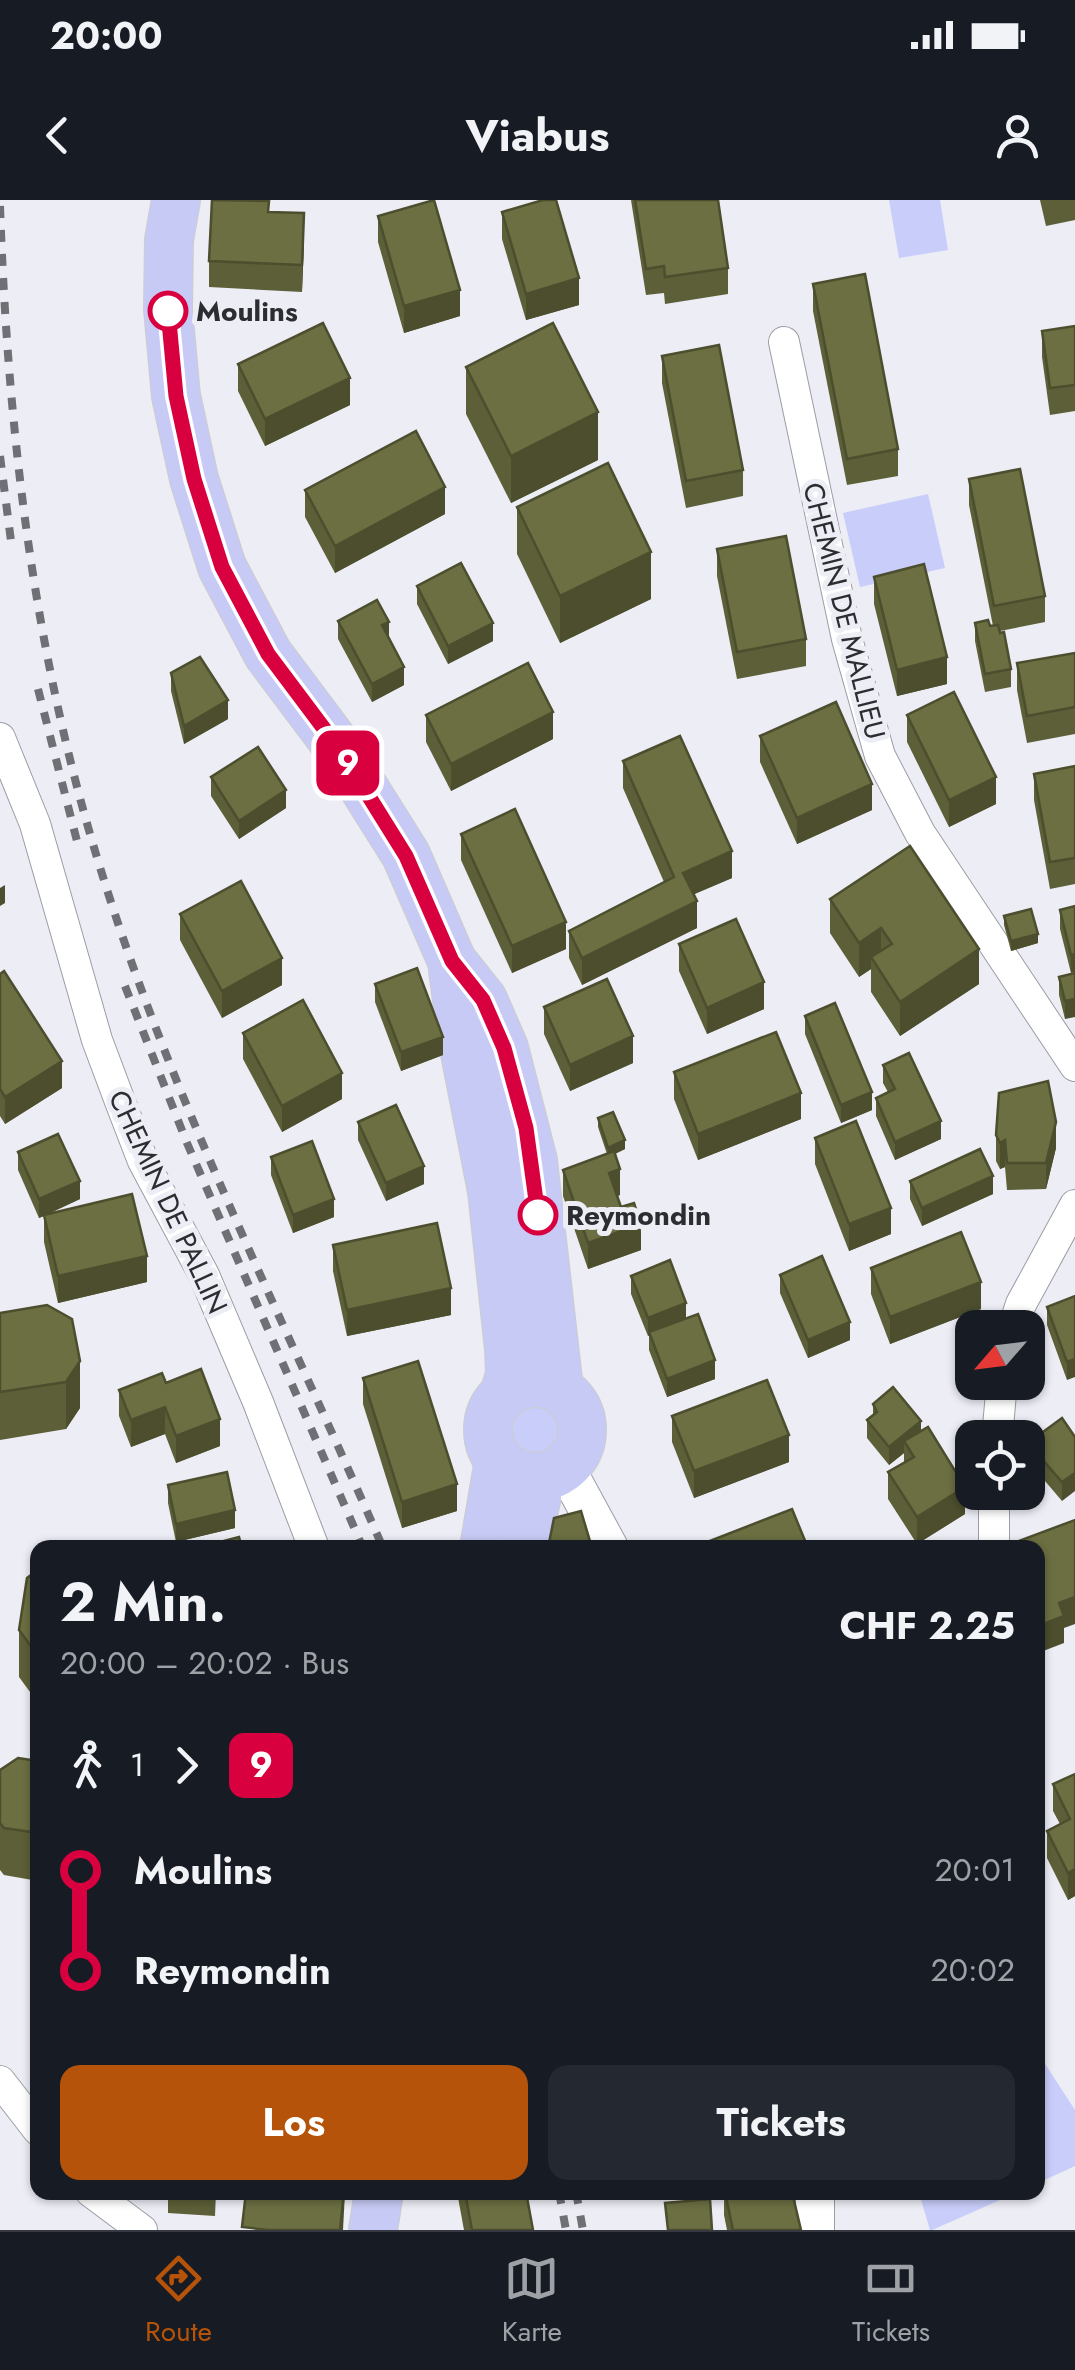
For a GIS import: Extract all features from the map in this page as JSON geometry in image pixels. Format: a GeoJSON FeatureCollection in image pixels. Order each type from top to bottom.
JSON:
{"type":"FeatureCollection","features":[{"type":"Feature","properties":{"kind":"main road"},"geometry":{"type":"LineString","coordinates":[[166,213],[168,309],[176,396],[194,479],[222,567],[268,654],[340,750],[406,856],[452,961],[483,1000],[504,1048],[526,1128],[558,1389]]}},
{"type":"Feature","properties":{"kind":"main road"},"geometry":{"type":"LineString","coordinates":[[452,961],[462,1038],[492,1191],[509,1348],[510,1375],[504,1394]]}},
{"type":"Feature","properties":{"kind":"main road"},"geometry":{"type":"LineString","coordinates":[[489,1540],[534,1468],[581,1442],[583,1426],[579,1412],[558,1389],[545,1383],[516,1386],[504,1394],[494,1405],[488,1434],[534,1468],[537,1496],[528,1540]]}},
{"type":"Feature","properties":{"kind":"main road"},"geometry":{"type":"LineString","coordinates":[[373,2230],[378,2200]]}},
{"type":"Feature","properties":{"kind":"street","name":"CHEMIN DE MALLIEU"},"geometry":{"type":"LineString","coordinates":[[784,342],[846,639],[880,756],[920,833],[1075,1066]]}},
{"type":"Feature","properties":{"kind":"street","name":"CHEMIN DE PALLIN"},"geometry":{"type":"LineString","coordinates":[[0,738],[35,824],[96,1040],[143,1161],[204,1275],[266,1420],[311,1540]]}},
{"type":"Feature","properties":{"kind":"street"},"geometry":{"type":"LineString","coordinates":[[1019,1310],[1075,1205]]}},
{"type":"Feature","properties":{"kind":"street"},"geometry":{"type":"LineString","coordinates":[[534,1468],[602,1540]]}},
{"type":"Feature","properties":{"kind":"street"},"geometry":{"type":"LineString","coordinates":[[994,1510],[994,1540]]}},
{"type":"Feature","properties":{"kind":"street"},"geometry":{"type":"LineString","coordinates":[[0,2081],[30,2120]]}},
{"type":"Feature","properties":{"kind":"street"},"geometry":{"type":"LineString","coordinates":[[107,2200],[135,2214]]}},
{"type":"Feature","properties":{"kind":"street"},"geometry":{"type":"LineString","coordinates":[[815,2200],[815,2230]]}},
{"type":"Feature","properties":{"kind":"shaded area"},"geometry":{"type":"Polygon","coordinates":[[[889,200],[940,200],[948,250],[899,258],[889,200]]]}},
{"type":"Feature","properties":{"kind":"shaded area"},"geometry":{"type":"Polygon","coordinates":[[[928,494],[945,568],[860,587],[843,513],[928,494]]]}},
{"type":"Feature","properties":{"kind":"shaded area"},"geometry":{"type":"Polygon","coordinates":[[[535,1407],[551,1414],[558,1430],[551,1446],[535,1453],[519,1446],[512,1430],[519,1414],[535,1407]]]}},
{"type":"Feature","properties":{"kind":"shaded area"},"geometry":{"type":"Polygon","coordinates":[[[1045,2064],[1075,2110],[1075,2166],[1045,2180],[1045,2064]]]}},
{"type":"Feature","properties":{"kind":"shaded area"},"geometry":{"type":"Polygon","coordinates":[[[921,2200],[1000,2200],[932,2230],[921,2200]]]}},
{"type":"Feature","properties":{"kind":"building"},"geometry":{"type":"Polygon","coordinates":[[[212,200],[269,201],[268,212],[304,213],[302,265],[209,261],[212,200]]]}},
{"type":"Feature","properties":{"kind":"building"},"geometry":{"type":"Polygon","coordinates":[[[434,200],[460,290],[404,306],[378,216],[434,200]]]}},
{"type":"Feature","properties":{"kind":"building"},"geometry":{"type":"Polygon","coordinates":[[[556,200],[579,278],[526,294],[502,212],[556,200]]]}},
{"type":"Feature","properties":{"kind":"building"},"geometry":{"type":"Polygon","coordinates":[[[635,200],[718,200],[728,268],[665,277],[664,266],[646,269],[635,200]]]}},
{"type":"Feature","properties":{"kind":"building"},"geometry":{"type":"Polygon","coordinates":[[[865,274],[898,449],[847,459],[813,284],[865,274]]]}},
{"type":"Feature","properties":{"kind":"building"},"geometry":{"type":"Polygon","coordinates":[[[323,323],[350,378],[265,419],[238,364],[323,323]]]}},
{"type":"Feature","properties":{"kind":"building"},"geometry":{"type":"Polygon","coordinates":[[[553,323],[598,412],[511,456],[466,367],[553,323]]]}},
{"type":"Feature","properties":{"kind":"building"},"geometry":{"type":"Polygon","coordinates":[[[1075,326],[1075,385],[1050,388],[1042,331],[1075,326]]]}},
{"type":"Feature","properties":{"kind":"building"},"geometry":{"type":"Polygon","coordinates":[[[719,345],[743,470],[686,481],[662,356],[719,345]]]}},
{"type":"Feature","properties":{"kind":"building"},"geometry":{"type":"Polygon","coordinates":[[[416,431],[445,487],[335,546],[305,490],[416,431]]]}},
{"type":"Feature","properties":{"kind":"building"},"geometry":{"type":"Polygon","coordinates":[[[608,463],[651,552],[560,596],[517,507],[608,463]]]}},
{"type":"Feature","properties":{"kind":"building"},"geometry":{"type":"Polygon","coordinates":[[[1020,469],[1045,596],[994,606],[969,479],[1020,469]]]}},
{"type":"Feature","properties":{"kind":"building"},"geometry":{"type":"Polygon","coordinates":[[[786,536],[806,639],[737,652],[717,549],[786,536]]]}},
{"type":"Feature","properties":{"kind":"building"},"geometry":{"type":"Polygon","coordinates":[[[461,563],[493,623],[448,646],[417,586],[461,563]]]}},
{"type":"Feature","properties":{"kind":"building"},"geometry":{"type":"Polygon","coordinates":[[[924,564],[947,657],[897,670],[874,577],[924,564]]]}},
{"type":"Feature","properties":{"kind":"building"},"geometry":{"type":"Polygon","coordinates":[[[377,600],[389,622],[382,625],[404,667],[372,684],[338,621],[377,600]]]}},
{"type":"Feature","properties":{"kind":"building"},"geometry":{"type":"Polygon","coordinates":[[[988,620],[990,626],[998,625],[1000,633],[1004,632],[1011,669],[985,674],[975,623],[988,620]]]}},
{"type":"Feature","properties":{"kind":"building"},"geometry":{"type":"Polygon","coordinates":[[[1075,653],[1075,707],[1027,716],[1017,663],[1075,653]]]}},
{"type":"Feature","properties":{"kind":"building"},"geometry":{"type":"Polygon","coordinates":[[[200,657],[228,700],[184,726],[171,673],[200,657]]]}},
{"type":"Feature","properties":{"kind":"building"},"geometry":{"type":"Polygon","coordinates":[[[528,663],[553,712],[451,764],[426,715],[528,663]]]}},
{"type":"Feature","properties":{"kind":"building"},"geometry":{"type":"Polygon","coordinates":[[[954,692],[996,777],[949,800],[907,715],[954,692]]]}},
{"type":"Feature","properties":{"kind":"building"},"geometry":{"type":"Polygon","coordinates":[[[836,702],[872,784],[797,818],[760,736],[836,702]]]}},
{"type":"Feature","properties":{"kind":"building"},"geometry":{"type":"Polygon","coordinates":[[[680,736],[732,851],[683,873],[697,901],[582,958],[569,931],[674,877],[623,761],[680,736]]]}},
{"type":"Feature","properties":{"kind":"building"},"geometry":{"type":"Polygon","coordinates":[[[258,747],[286,790],[239,821],[211,777],[258,747]]]}},
{"type":"Feature","properties":{"kind":"building"},"geometry":{"type":"Polygon","coordinates":[[[1075,766],[1075,858],[1050,862],[1034,774],[1075,766]]]}},
{"type":"Feature","properties":{"kind":"building"},"geometry":{"type":"Polygon","coordinates":[[[515,809],[566,922],[512,946],[461,834],[515,809]]]}},
{"type":"Feature","properties":{"kind":"building"},"geometry":{"type":"Polygon","coordinates":[[[910,846],[979,949],[900,1002],[871,957],[892,944],[881,928],[859,943],[830,899],[910,846]]]}},
{"type":"Feature","properties":{"kind":"building"},"geometry":{"type":"Polygon","coordinates":[[[241,881],[282,958],[222,991],[180,914],[241,881]]]}},
{"type":"Feature","properties":{"kind":"building"},"geometry":{"type":"Polygon","coordinates":[[[1075,906],[1075,954],[1071,955],[1060,910],[1075,906]]]}},
{"type":"Feature","properties":{"kind":"building"},"geometry":{"type":"Polygon","coordinates":[[[1031,909],[1038,934],[1011,941],[1004,916],[1031,909]]]}},
{"type":"Feature","properties":{"kind":"building"},"geometry":{"type":"Polygon","coordinates":[[[736,919],[764,982],[707,1008],[679,944],[736,919]]]}},
{"type":"Feature","properties":{"kind":"building"},"geometry":{"type":"Polygon","coordinates":[[[417,968],[443,1037],[401,1052],[375,984],[417,968]]]}},
{"type":"Feature","properties":{"kind":"building"},"geometry":{"type":"Polygon","coordinates":[[[4,971],[62,1061],[5,1097],[0,1089],[0,974],[4,971]]]}},
{"type":"Feature","properties":{"kind":"building"},"geometry":{"type":"Polygon","coordinates":[[[1075,973],[1075,999],[1065,1001],[1059,977],[1075,973]]]}},
{"type":"Feature","properties":{"kind":"building"},"geometry":{"type":"Polygon","coordinates":[[[607,979],[633,1036],[570,1065],[544,1007],[607,979]]]}},
{"type":"Feature","properties":{"kind":"building"},"geometry":{"type":"Polygon","coordinates":[[[303,1000],[342,1073],[282,1106],[243,1033],[303,1000]]]}},
{"type":"Feature","properties":{"kind":"building"},"geometry":{"type":"Polygon","coordinates":[[[835,1003],[872,1092],[841,1105],[805,1016],[835,1003]]]}},
{"type":"Feature","properties":{"kind":"building"},"geometry":{"type":"Polygon","coordinates":[[[776,1032],[801,1093],[698,1134],[674,1072],[776,1032]]]}},
{"type":"Feature","properties":{"kind":"building"},"geometry":{"type":"Polygon","coordinates":[[[909,1053],[941,1121],[895,1142],[876,1098],[895,1089],[883,1065],[909,1053]]]}},
{"type":"Feature","properties":{"kind":"building"},"geometry":{"type":"Polygon","coordinates":[[[1048,1081],[1056,1122],[1046,1163],[1007,1163],[1005,1140],[1000,1143],[996,1135],[999,1093],[1048,1081]]]}},
{"type":"Feature","properties":{"kind":"building"},"geometry":{"type":"Polygon","coordinates":[[[396,1105],[424,1166],[386,1183],[358,1122],[396,1105]]]}},
{"type":"Feature","properties":{"kind":"building"},"geometry":{"type":"Polygon","coordinates":[[[613,1112],[625,1140],[608,1148],[598,1118],[613,1112]]]}},
{"type":"Feature","properties":{"kind":"building"},"geometry":{"type":"Polygon","coordinates":[[[856,1121],[891,1208],[849,1224],[815,1138],[856,1121]]]}},
{"type":"Feature","properties":{"kind":"building"},"geometry":{"type":"Polygon","coordinates":[[[58,1134],[80,1181],[39,1199],[18,1152],[58,1134]]]}},
{"type":"Feature","properties":{"kind":"building"},"geometry":{"type":"Polygon","coordinates":[[[312,1141],[334,1199],[293,1215],[271,1157],[312,1141]]]}},
{"type":"Feature","properties":{"kind":"building"},"geometry":{"type":"Polygon","coordinates":[[[980,1149],[993,1176],[922,1208],[910,1181],[980,1149]]]}},
{"type":"Feature","properties":{"kind":"building"},"geometry":{"type":"Polygon","coordinates":[[[614,1151],[620,1169],[609,1173],[621,1207],[634,1203],[641,1224],[588,1243],[563,1170],[614,1151]]]}},
{"type":"Feature","properties":{"kind":"building"},"geometry":{"type":"Polygon","coordinates":[[[132,1194],[147,1256],[58,1276],[44,1215],[132,1194]]]}},
{"type":"Feature","properties":{"kind":"building"},"geometry":{"type":"Polygon","coordinates":[[[437,1223],[451,1288],[347,1310],[333,1245],[437,1223]]]}},
{"type":"Feature","properties":{"kind":"building"},"geometry":{"type":"Polygon","coordinates":[[[961,1232],[981,1282],[890,1317],[871,1268],[961,1232]]]}},
{"type":"Feature","properties":{"kind":"building"},"geometry":{"type":"Polygon","coordinates":[[[822,1256],[850,1322],[808,1340],[780,1275],[822,1256]]]}},
{"type":"Feature","properties":{"kind":"building"},"geometry":{"type":"Polygon","coordinates":[[[670,1260],[686,1303],[648,1318],[631,1276],[670,1260]]]}},
{"type":"Feature","properties":{"kind":"building"},"geometry":{"type":"Polygon","coordinates":[[[1075,1296],[1075,1359],[1067,1362],[1047,1307],[1075,1296]]]}},
{"type":"Feature","properties":{"kind":"building"},"geometry":{"type":"Polygon","coordinates":[[[47,1305],[72,1319],[80,1361],[66,1382],[0,1392],[0,1313],[47,1305]]]}},
{"type":"Feature","properties":{"kind":"building"},"geometry":{"type":"Polygon","coordinates":[[[698,1314],[715,1360],[667,1379],[649,1332],[698,1314]]]}},
{"type":"Feature","properties":{"kind":"building"},"geometry":{"type":"Polygon","coordinates":[[[418,1361],[457,1484],[402,1502],[363,1378],[418,1361]]]}},
{"type":"Feature","properties":{"kind":"building"},"geometry":{"type":"Polygon","coordinates":[[[201,1369],[220,1419],[176,1436],[165,1407],[131,1420],[119,1390],[162,1373],[166,1383],[201,1369]]]}},
{"type":"Feature","properties":{"kind":"building"},"geometry":{"type":"Polygon","coordinates":[[[767,1380],[789,1435],[694,1471],[672,1416],[767,1380]]]}},
{"type":"Feature","properties":{"kind":"building"},"geometry":{"type":"Polygon","coordinates":[[[893,1387],[921,1421],[889,1447],[867,1420],[877,1412],[873,1404],[893,1387]]]}},
{"type":"Feature","properties":{"kind":"building"},"geometry":{"type":"Polygon","coordinates":[[[1062,1418],[1075,1437],[1075,1473],[1062,1482],[1045,1462],[1045,1430],[1062,1418]]]}},
{"type":"Feature","properties":{"kind":"building"},"geometry":{"type":"Polygon","coordinates":[[[928,1427],[955,1471],[955,1493],[917,1517],[888,1472],[914,1457],[904,1441],[928,1427]]]}},
{"type":"Feature","properties":{"kind":"building"},"geometry":{"type":"Polygon","coordinates":[[[227,1472],[235,1510],[176,1524],[168,1485],[227,1472]]]}},
{"type":"Feature","properties":{"kind":"building"},"geometry":{"type":"Polygon","coordinates":[[[792,1509],[805,1540],[712,1540],[792,1509]]]}},
{"type":"Feature","properties":{"kind":"building"},"geometry":{"type":"Polygon","coordinates":[[[581,1511],[590,1540],[550,1540],[554,1518],[581,1511]]]}},
{"type":"Feature","properties":{"kind":"building"},"geometry":{"type":"Polygon","coordinates":[[[1075,1520],[1075,1597],[1059,1603],[1064,1616],[1045,1623],[1045,1540],[1021,1540],[1075,1520]]]}},
{"type":"Feature","properties":{"kind":"building"},"geometry":{"type":"Polygon","coordinates":[[[30,1576],[30,1645],[19,1630],[30,1576]]]}},
{"type":"Feature","properties":{"kind":"building"},"geometry":{"type":"Polygon","coordinates":[[[18,1758],[30,1760],[30,1832],[4,1828],[0,1823],[0,1770],[18,1758]]]}},
{"type":"Feature","properties":{"kind":"building"},"geometry":{"type":"Polygon","coordinates":[[[1075,1774],[1075,1869],[1068,1873],[1047,1831],[1070,1819],[1053,1784],[1075,1774]]]}},
{"type":"Feature","properties":{"kind":"building"},"geometry":{"type":"Polygon","coordinates":[[[245,2200],[343,2200],[340,2230],[242,2227],[245,2200]]]}},
{"type":"Feature","properties":{"kind":"building"},"geometry":{"type":"Polygon","coordinates":[[[466,2200],[527,2200],[533,2230],[472,2230],[466,2200]]]}},
{"type":"Feature","properties":{"kind":"building"},"geometry":{"type":"Polygon","coordinates":[[[710,2200],[712,2230],[668,2230],[665,2203],[710,2200]]]}},
{"type":"Feature","properties":{"kind":"building"},"geometry":{"type":"Polygon","coordinates":[[[727,2200],[794,2200],[801,2230],[733,2230],[727,2200]]]}},
{"type":"Feature","properties":{"kind":"railway"},"geometry":{"type":"LineString","coordinates":[[0,206],[10,377],[29,545],[42,629],[79,795],[103,877],[164,1048],[234,1216],[379,1540]]}},
{"type":"Feature","properties":{"kind":"railway"},"geometry":{"type":"LineString","coordinates":[[0,456],[11,541]]}},
{"type":"Feature","properties":{"kind":"railway"},"geometry":{"type":"LineString","coordinates":[[38,689],[79,849]]}},
{"type":"Feature","properties":{"kind":"railway"},"geometry":{"type":"LineString","coordinates":[[125,986],[187,1143],[360,1540]]}},
{"type":"Feature","properties":{"kind":"railway"},"geometry":{"type":"LineString","coordinates":[[560,2200],[566,2230]]}},
{"type":"Feature","properties":{"kind":"railway"},"geometry":{"type":"LineString","coordinates":[[577,2200],[583,2230]]}},
{"type":"Feature","properties":{"kind":"bus line","name":"9"},"geometry":{"type":"LineString","coordinates":[[168,311],[176,396],[194,479],[222,567],[268,654],[340,750],[406,856],[452,961],[483,1000],[504,1048],[526,1128],[538,1215]]}},
{"type":"Feature","properties":{"kind":"place","name":"Moulins"},"geometry":{"type":"Point","coordinates":[168,311]}},
{"type":"Feature","properties":{"kind":"place","name":"Reymondin"},"geometry":{"type":"Point","coordinates":[538,1215]}}]}
